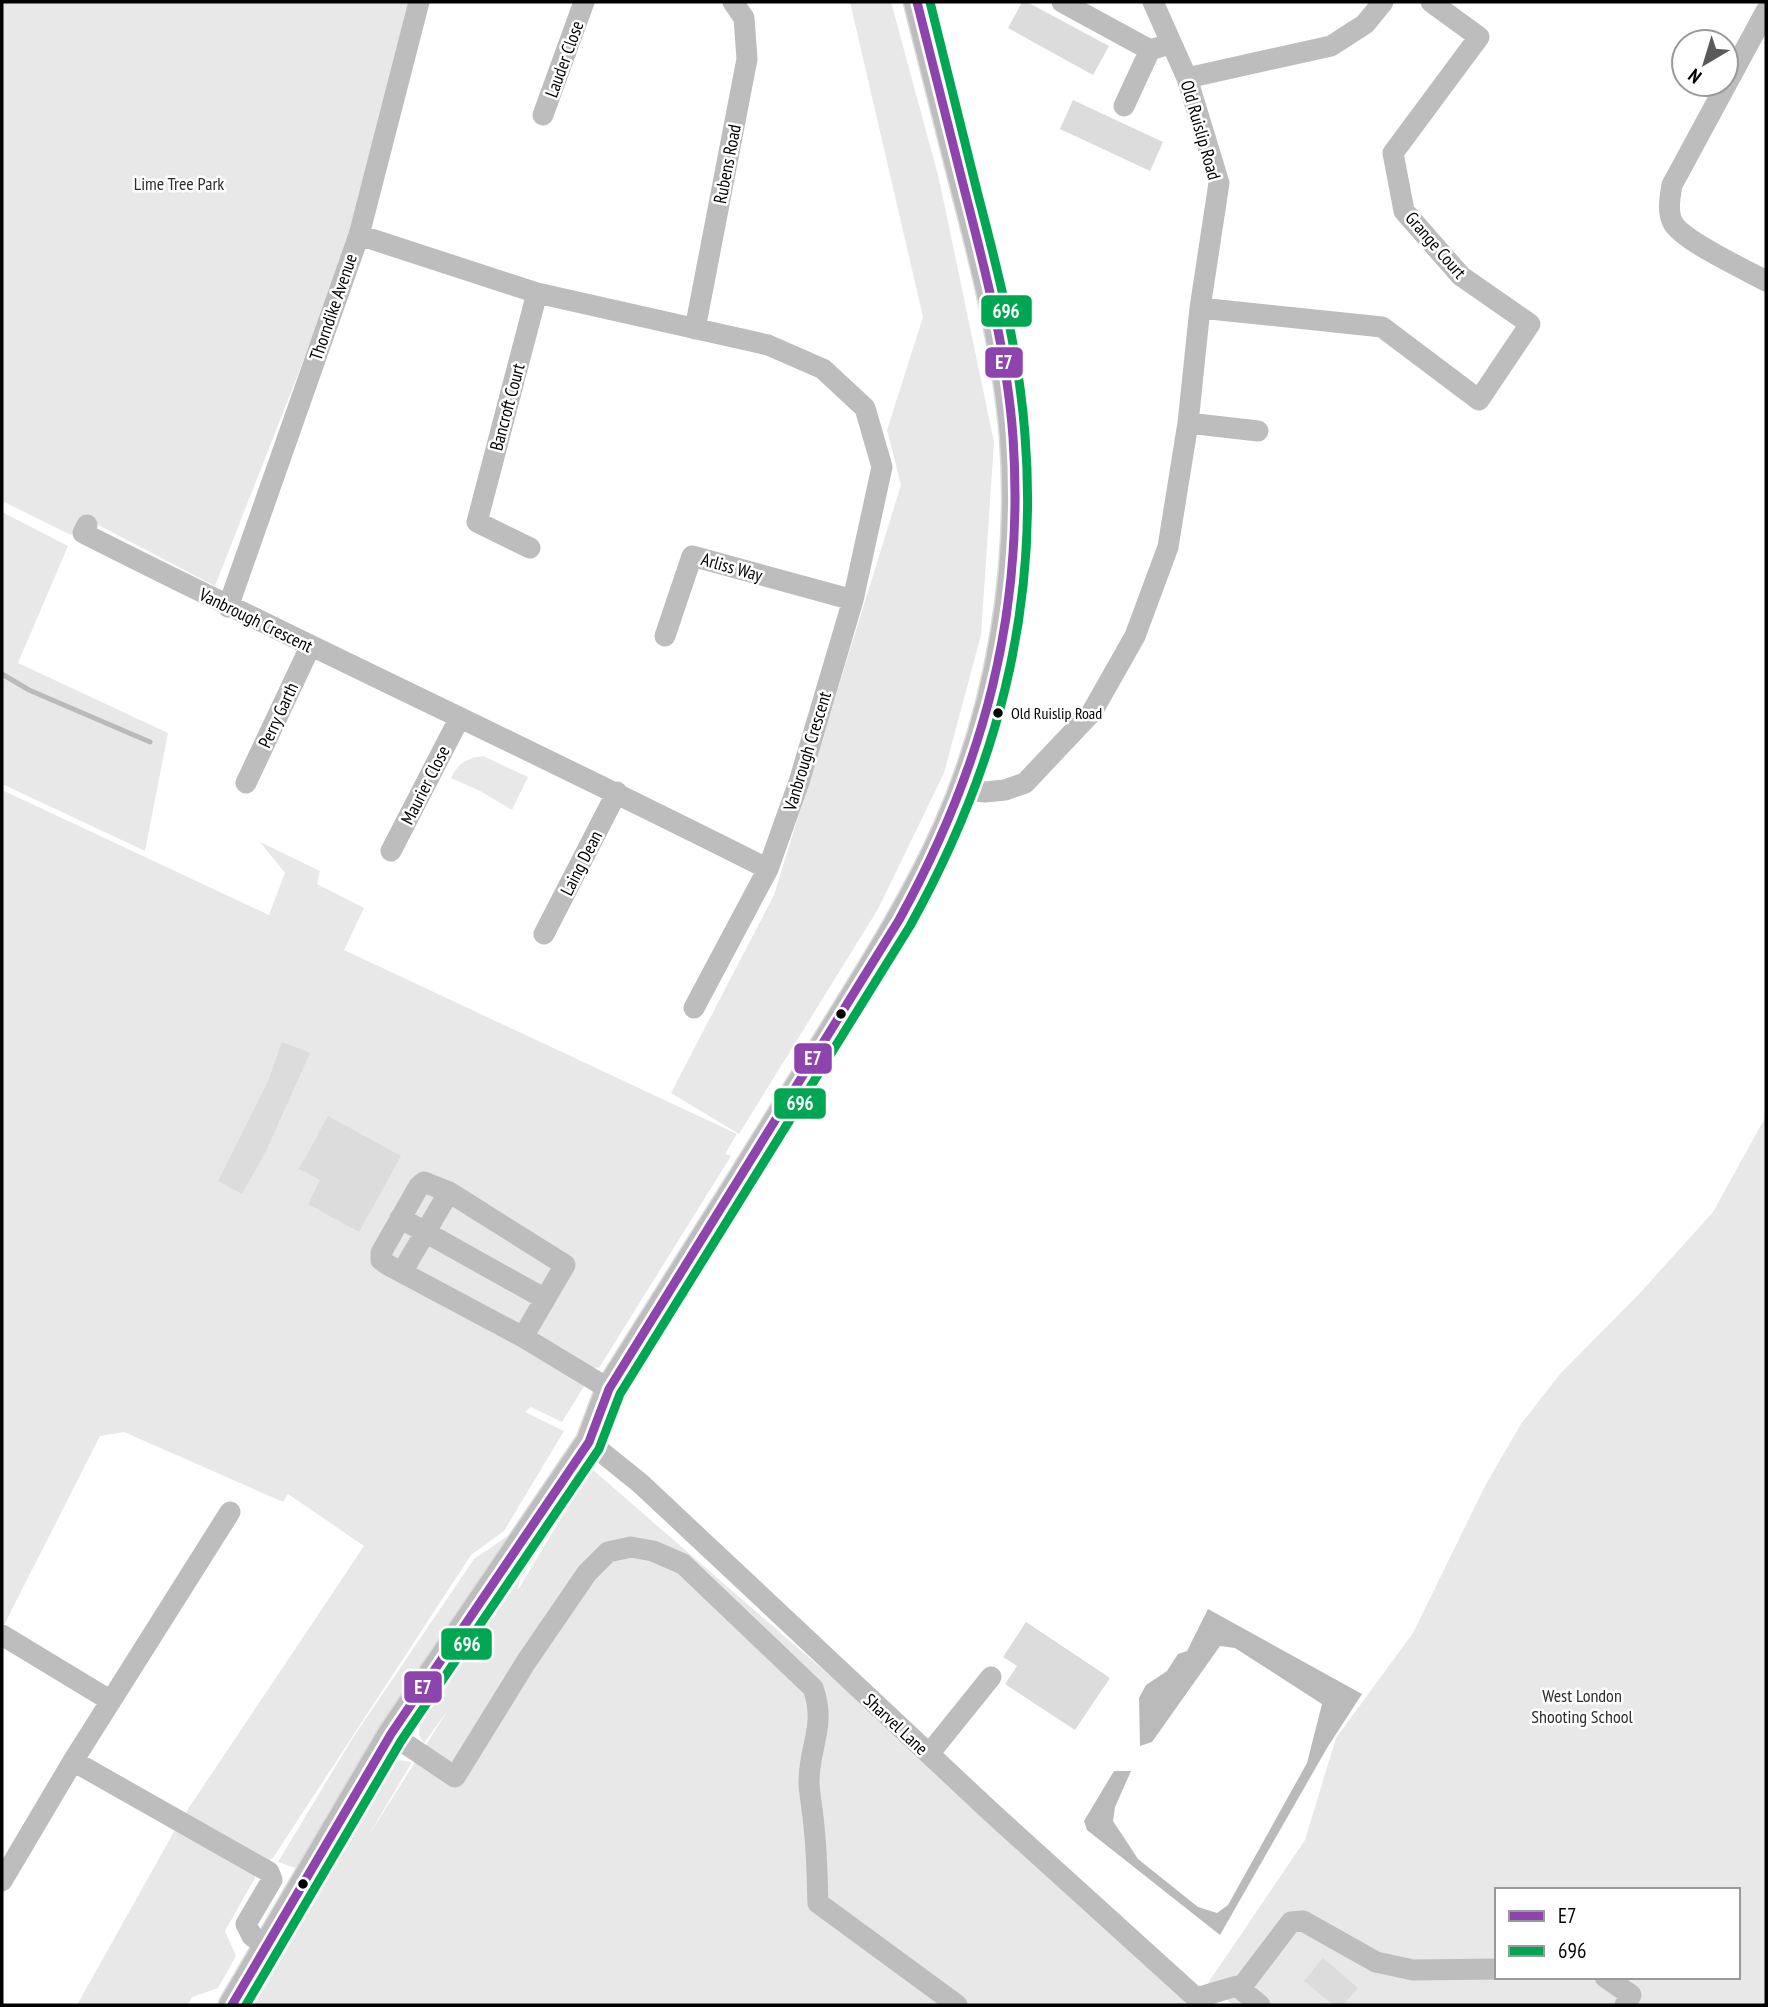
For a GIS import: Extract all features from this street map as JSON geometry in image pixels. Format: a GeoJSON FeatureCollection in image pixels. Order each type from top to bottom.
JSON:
{"type":"FeatureCollection","features":[{"type":"Feature","properties":{"kind":"main road"},"geometry":{"type":"LineString","coordinates":[[232,2005],[391,1734],[589,1442],[609,1389],[901,918],[962,790],[984,724],[1006,617],[1015,530],[1013,436],[999,338],[981,251],[917,2]]}},
{"type":"Feature","properties":{"kind":"street","name":"Thorndike Avenue"},"geometry":{"type":"LineString","coordinates":[[228,607],[359,235],[419,2]]}},
{"type":"Feature","properties":{"kind":"street","name":"Lauder Close"},"geometry":{"type":"LineString","coordinates":[[543,115],[584,2]]}},
{"type":"Feature","properties":{"kind":"street","name":"Rubens Road"},"geometry":{"type":"LineString","coordinates":[[695,329],[747,59],[744,18],[733,2]]}},
{"type":"Feature","properties":{"kind":"street"},"geometry":{"type":"LineString","coordinates":[[1062,2],[1150,50],[1172,43]]}},
{"type":"Feature","properties":{"kind":"street","name":"Old Ruislip Road"},"geometry":{"type":"LineString","coordinates":[[962,790],[1005,790],[1025,783],[1092,712],[1135,636],[1168,547],[1188,423],[1200,308],[1219,183],[1187,78],[1153,2]]}},
{"type":"Feature","properties":{"kind":"street"},"geometry":{"type":"LineString","coordinates":[[1187,78],[1331,46],[1365,24],[1383,2]]}},
{"type":"Feature","properties":{"kind":"street","name":"Grange Court"},"geometry":{"type":"LineString","coordinates":[[1200,308],[1382,327],[1479,400],[1530,324],[1461,276],[1404,211],[1393,153],[1479,37],[1431,2]]}},
{"type":"Feature","properties":{"kind":"street"},"geometry":{"type":"LineString","coordinates":[[1766,11],[1672,185],[1669,204],[1673,223],[1687,237],[1766,281]]}},
{"type":"Feature","properties":{"kind":"street"},"geometry":{"type":"LineString","coordinates":[[1124,106],[1150,50]]}},
{"type":"Feature","properties":{"kind":"street","name":"Vanbrough Crescent"},"geometry":{"type":"LineString","coordinates":[[87,525],[83,533],[228,607],[617,792],[768,869],[799,782],[853,600],[882,467],[865,408],[823,369],[768,345],[537,292],[359,235]]}},
{"type":"Feature","properties":{"kind":"street","name":"Bancroft Court"},"geometry":{"type":"LineString","coordinates":[[530,548],[477,522],[537,292]]}},
{"type":"Feature","properties":{"kind":"street"},"geometry":{"type":"LineString","coordinates":[[1188,423],[1258,430]]}},
{"type":"Feature","properties":{"kind":"street","name":"Arliss Way"},"geometry":{"type":"LineString","coordinates":[[665,636],[692,556],[853,600]]}},
{"type":"Feature","properties":{"kind":"street","name":"Perry Garth"},"geometry":{"type":"LineString","coordinates":[[246,783],[310,647]]}},
{"type":"Feature","properties":{"kind":"street","name":"Maurier Close"},"geometry":{"type":"LineString","coordinates":[[391,851],[459,719]]}},
{"type":"Feature","properties":{"kind":"street","name":"Laing Dean"},"geometry":{"type":"LineString","coordinates":[[544,933],[617,792]]}},
{"type":"Feature","properties":{"kind":"street"},"geometry":{"type":"LineString","coordinates":[[694,1008],[768,869]]}},
{"type":"Feature","properties":{"kind":"street"},"geometry":{"type":"LineString","coordinates":[[523,1337],[565,1265],[449,1192],[424,1182],[400,1218],[381,1253],[381,1259],[523,1337],[609,1389]]}},
{"type":"Feature","properties":{"kind":"street"},"geometry":{"type":"LineString","coordinates":[[402,1272],[449,1192]]}},
{"type":"Feature","properties":{"kind":"street"},"geometry":{"type":"LineString","coordinates":[[400,1218],[545,1299]]}},
{"type":"Feature","properties":{"kind":"street","name":"Sharvel Lane"},"geometry":{"type":"LineString","coordinates":[[589,1442],[627,1470],[929,1754],[1200,2002]]}},
{"type":"Feature","properties":{"kind":"street"},"geometry":{"type":"LineString","coordinates":[[2,1881],[73,1761],[230,1513]]}},
{"type":"Feature","properties":{"kind":"street"},"geometry":{"type":"LineString","coordinates":[[391,1734],[454,1784],[526,1662],[587,1573],[608,1552],[631,1547],[653,1550],[683,1564],[813,1688],[819,1705],[819,1730],[810,1766],[809,1786],[815,1829],[818,1903],[957,2005]]}},
{"type":"Feature","properties":{"kind":"street"},"geometry":{"type":"LineString","coordinates":[[2,1635],[111,1701]]}},
{"type":"Feature","properties":{"kind":"street"},"geometry":{"type":"LineString","coordinates":[[929,1754],[991,1676]]}},
{"type":"Feature","properties":{"kind":"street"},"geometry":{"type":"LineString","coordinates":[[73,1761],[269,1872],[272,1880],[247,1924],[252,1936],[267,1947]]}},
{"type":"Feature","properties":{"kind":"street"},"geometry":{"type":"LineString","coordinates":[[1240,1989],[1291,1922],[1303,1921],[1376,1962],[1413,1970],[1495,1969]]}},
{"type":"Feature","properties":{"kind":"street"},"geometry":{"type":"LineString","coordinates":[[1608,1979],[1631,1995],[1625,2005]]}},
{"type":"Feature","properties":{"kind":"street"},"geometry":{"type":"LineString","coordinates":[[1200,2002],[1237,1986],[1260,2005]]}},
{"type":"Feature","properties":{"kind":"green space","name":"Lime Tree Park"},"geometry":{"type":"Polygon","coordinates":[[[2,2],[409,2],[344,257],[215,586],[81,516],[71,535],[2,501],[2,2]]]}},
{"type":"Feature","properties":{"kind":"green space"},"geometry":{"type":"Polygon","coordinates":[[[850,2],[891,2],[939,179],[994,442],[981,635],[944,773],[878,909],[739,1134],[671,1093],[774,895],[901,485],[887,430],[923,317],[850,2]]]}},
{"type":"Feature","properties":{"kind":"green space"},"geometry":{"type":"Polygon","coordinates":[[[2,512],[68,546],[18,663],[168,733],[145,851],[2,784],[2,512]]]}},
{"type":"Feature","properties":{"kind":"green space"},"geometry":{"type":"Polygon","coordinates":[[[483,756],[528,777],[512,810],[451,778],[464,762],[483,756]]]}},
{"type":"Feature","properties":{"kind":"green space"},"geometry":{"type":"Polygon","coordinates":[[[2,790],[269,915],[285,873],[260,842],[320,871],[317,884],[364,908],[344,950],[737,1134],[725,1154],[731,1156],[599,1368],[596,1367],[562,1422],[531,1407],[525,1412],[564,1431],[504,1531],[471,1555],[273,1858],[258,1867],[255,1878],[225,1931],[236,1956],[218,1988],[192,1997],[188,2005],[77,2005],[180,1821],[364,1546],[288,1494],[283,1502],[124,1432],[100,1436],[2,1629],[2,790]]]}},
{"type":"Feature","properties":{"kind":"green space","name":"West London Shooting School"},"geometry":{"type":"Polygon","coordinates":[[[1766,1116],[1766,2005],[1233,2005],[1208,1983],[1305,1840],[1336,1738],[1413,1633],[1485,1486],[1521,1424],[1560,1374],[1640,1293],[1713,1212],[1766,1116]]]}},
{"type":"Feature","properties":{"kind":"green space"},"geometry":{"type":"Polygon","coordinates":[[[585,1463],[1070,1884],[1204,2005],[251,2005],[384,1775],[398,1760],[412,1762],[367,1838],[448,1710],[424,1743],[419,1735],[420,1720],[519,1576],[576,1482],[583,1475],[585,1463]],[[583,1475],[519,1582],[518,1590],[582,1483],[583,1475]]]}},
{"type":"Feature","properties":{"kind":"green space"},"geometry":{"type":"Polygon","coordinates":[[[509,1535],[513,1537],[299,1869],[278,1862],[352,1739],[474,1559],[509,1535]]]}},
{"type":"Feature","properties":{"kind":"shaded area"},"geometry":{"type":"Polygon","coordinates":[[[1208,1609],[1362,1694],[1327,1748],[1220,1935],[1087,1830],[1084,1821],[1114,1771],[1131,1771],[1115,1807],[1113,1821],[1138,1859],[1198,1907],[1217,1913],[1228,1905],[1307,1763],[1322,1704],[1235,1648],[1220,1646],[1152,1742],[1140,1746],[1139,1698],[1146,1685],[1167,1671],[1178,1654],[1187,1651],[1208,1609]]]}},
{"type":"Feature","properties":{"kind":"building"},"geometry":{"type":"Polygon","coordinates":[[[1022,2],[1027,2],[1109,46],[1093,75],[1008,28],[1022,2]]]}},
{"type":"Feature","properties":{"kind":"building"},"geometry":{"type":"Polygon","coordinates":[[[1073,100],[1163,142],[1150,171],[1060,129],[1073,100]]]}},
{"type":"Feature","properties":{"kind":"building"},"geometry":{"type":"Polygon","coordinates":[[[282,1042],[310,1053],[266,1151],[242,1194],[218,1181],[268,1081],[282,1042]]]}},
{"type":"Feature","properties":{"kind":"building"},"geometry":{"type":"Polygon","coordinates":[[[328,1116],[401,1156],[359,1232],[308,1204],[320,1180],[299,1169],[328,1116]]]}},
{"type":"Feature","properties":{"kind":"building"},"geometry":{"type":"Polygon","coordinates":[[[1026,1622],[1110,1678],[1075,1730],[1005,1684],[1017,1666],[1003,1657],[1026,1622]]]}},
{"type":"Feature","properties":{"kind":"building"},"geometry":{"type":"Polygon","coordinates":[[[1323,1958],[1358,1988],[1343,2005],[1333,2005],[1304,1981],[1323,1958]]]}},
{"type":"Feature","properties":{"kind":"waterway"},"geometry":{"type":"LineString","coordinates":[[2,674],[29,690],[150,742]]}},
{"type":"Feature","properties":{"kind":"transit line","name":"E7"},"geometry":{"type":"LineString","coordinates":[[232,2005],[391,1734],[589,1442],[609,1389],[899,920],[929,862],[976,746],[1005,627],[1015,502],[1013,437],[995,314],[917,2]]}},
{"type":"Feature","properties":{"kind":"transit line","name":"696"},"geometry":{"type":"LineString","coordinates":[[246,2005],[401,1741],[599,1449],[620,1394],[910,926],[940,868],[988,749],[1005,689],[1017,628],[1025,565],[1028,501],[1025,435],[1007,312],[930,2]]}},
{"type":"Feature","properties":{"kind":"place","name":"Old Ruislip Road"},"geometry":{"type":"Point","coordinates":[998,713]}}]}
